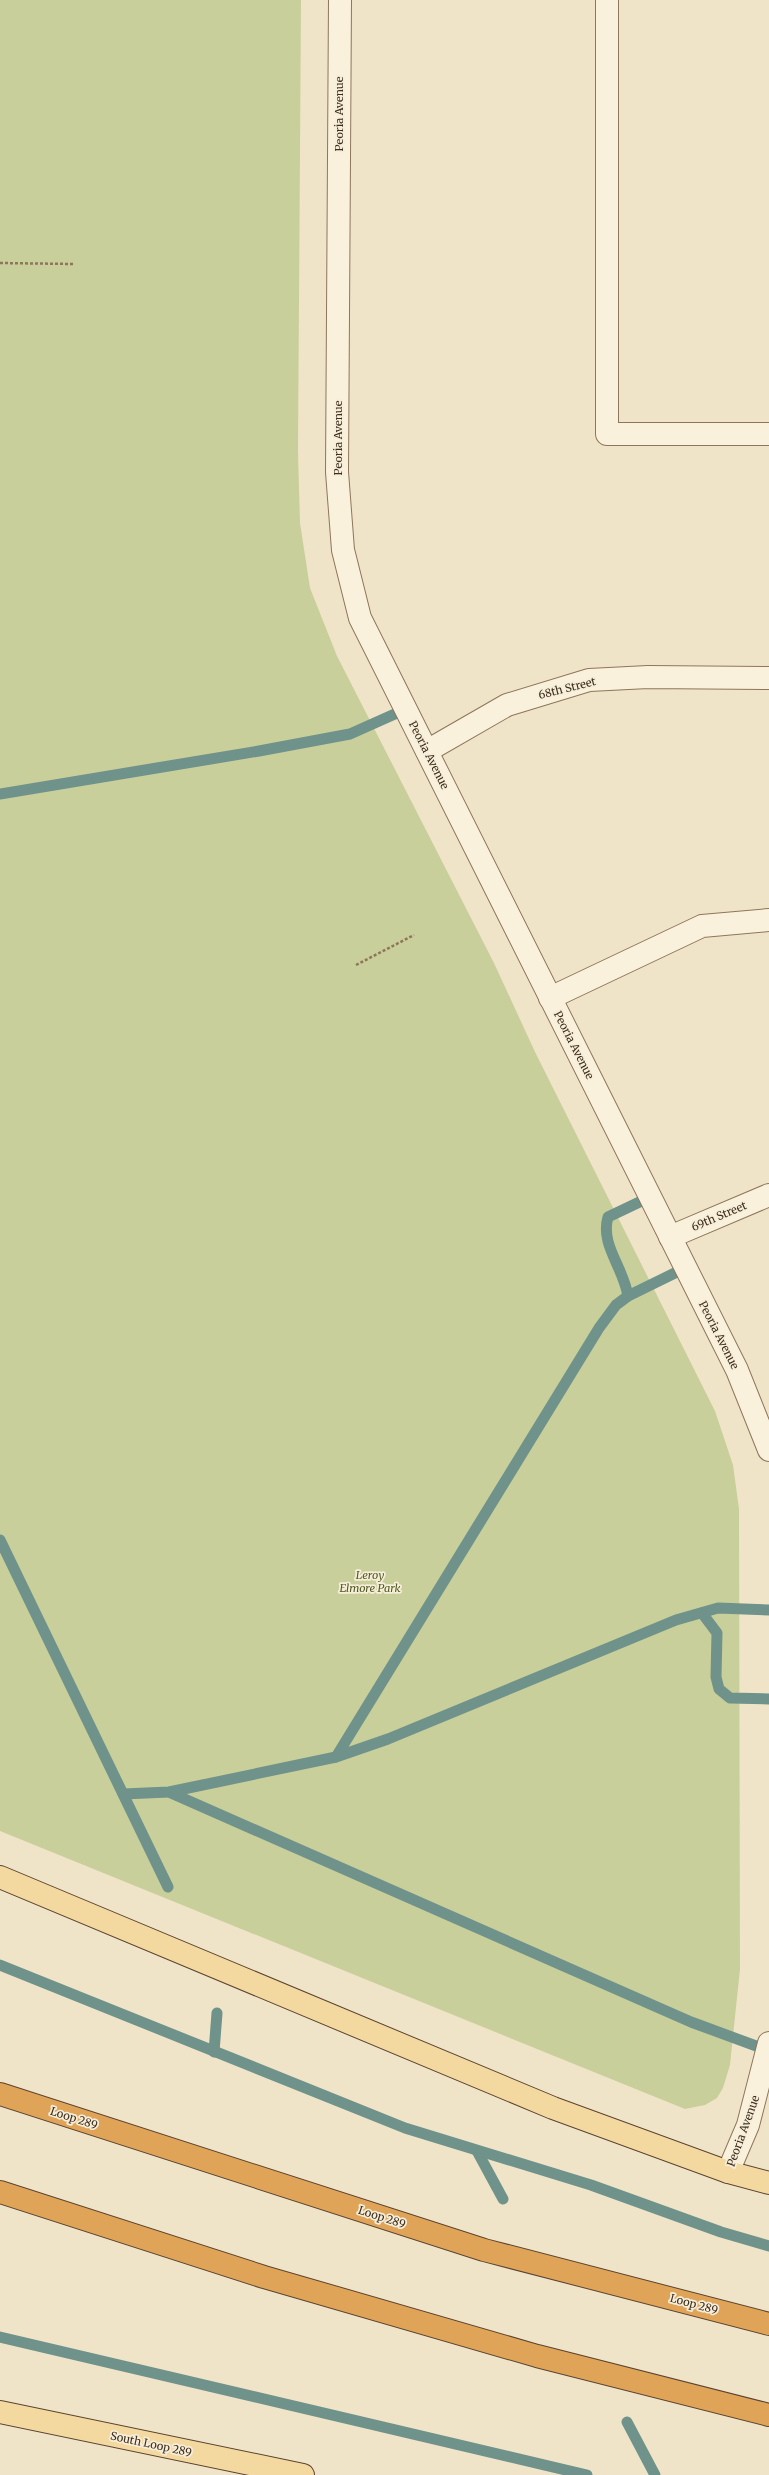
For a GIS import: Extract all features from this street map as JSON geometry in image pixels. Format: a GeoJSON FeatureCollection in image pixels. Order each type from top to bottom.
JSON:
{"type":"FeatureCollection","features":[{"type":"Feature","properties":{"kind":"highway","name":"Loop 289"},"geometry":{"type":"LineString","coordinates":[[0,2094],[484,2250],[769,2324]]}},
{"type":"Feature","properties":{"kind":"highway"},"geometry":{"type":"LineString","coordinates":[[0,2192],[264,2277],[537,2356],[769,2415]]}},
{"type":"Feature","properties":{"kind":"main road"},"geometry":{"type":"LineString","coordinates":[[0,1877],[553,2108],[728,2172],[769,2183]]}},
{"type":"Feature","properties":{"kind":"main road","name":"South Loop 289"},"geometry":{"type":"LineString","coordinates":[[0,2412],[303,2475]]}},
{"type":"Feature","properties":{"kind":"street","name":"Peoria Avenue"},"geometry":{"type":"LineString","coordinates":[[340,0],[337,472],[343,550],[360,618],[737,1370],[762,1413],[769,1450]]}},
{"type":"Feature","properties":{"kind":"street"},"geometry":{"type":"LineString","coordinates":[[607,0],[607,434],[769,434]]}},
{"type":"Feature","properties":{"kind":"street","name":"68th Street"},"geometry":{"type":"LineString","coordinates":[[427,751],[506,705],[589,680],[648,677],[769,678]]}},
{"type":"Feature","properties":{"kind":"street"},"geometry":{"type":"LineString","coordinates":[[550,998],[702,926],[769,920]]}},
{"type":"Feature","properties":{"kind":"street","name":"69th Street"},"geometry":{"type":"LineString","coordinates":[[670,1237],[769,1195]]}},
{"type":"Feature","properties":{"kind":"street","name":"Peoria Avenue"},"geometry":{"type":"LineString","coordinates":[[728,2172],[748,2125],[769,2043]]}},
{"type":"Feature","properties":{"kind":"path"},"geometry":{"type":"LineString","coordinates":[[0,263],[74,264]]}},
{"type":"Feature","properties":{"kind":"path"},"geometry":{"type":"LineString","coordinates":[[356,965],[414,935]]}},
{"type":"Feature","properties":{"kind":"green space","name":"Leroy Elmore Park"},"geometry":{"type":"Polygon","coordinates":[[[0,0],[301,0],[298,452],[300,523],[310,588],[337,656],[494,963],[536,1054],[715,1411],[733,1465],[739,1509],[740,1969],[730,2065],[723,2088],[717,2098],[705,2105],[685,2109],[0,1831],[0,0]]]}},
{"type":"Feature","properties":{"kind":"waterway"},"geometry":{"type":"LineString","coordinates":[[0,794],[259,751],[350,734],[406,709]]}},
{"type":"Feature","properties":{"kind":"waterway"},"geometry":{"type":"LineString","coordinates":[[628,1296],[622,1275],[609,1246],[606,1227],[608,1217],[650,1197]]}},
{"type":"Feature","properties":{"kind":"waterway"},"geometry":{"type":"LineString","coordinates":[[336,1757],[599,1328],[616,1305],[628,1296],[685,1268]]}},
{"type":"Feature","properties":{"kind":"waterway"},"geometry":{"type":"LineString","coordinates":[[0,1540],[168,1887]]}},
{"type":"Feature","properties":{"kind":"waterway"},"geometry":{"type":"LineString","coordinates":[[123,1794],[169,1792],[336,1757],[388,1739],[676,1620],[718,1608],[769,1610]]}},
{"type":"Feature","properties":{"kind":"waterway"},"geometry":{"type":"LineString","coordinates":[[702,1613],[717,1633],[716,1677],[719,1689],[730,1698],[769,1699]]}},
{"type":"Feature","properties":{"kind":"waterway"},"geometry":{"type":"LineString","coordinates":[[171,1793],[691,2022],[767,2050]]}},
{"type":"Feature","properties":{"kind":"waterway"},"geometry":{"type":"LineString","coordinates":[[0,1965],[405,2128],[591,2185],[721,2232],[769,2246]]}},
{"type":"Feature","properties":{"kind":"waterway"},"geometry":{"type":"LineString","coordinates":[[214,2052],[217,2013]]}},
{"type":"Feature","properties":{"kind":"waterway"},"geometry":{"type":"LineString","coordinates":[[477,2151],[503,2199]]}},
{"type":"Feature","properties":{"kind":"waterway"},"geometry":{"type":"LineString","coordinates":[[0,2337],[587,2475]]}},
{"type":"Feature","properties":{"kind":"waterway"},"geometry":{"type":"LineString","coordinates":[[627,2422],[655,2475]]}}]}
